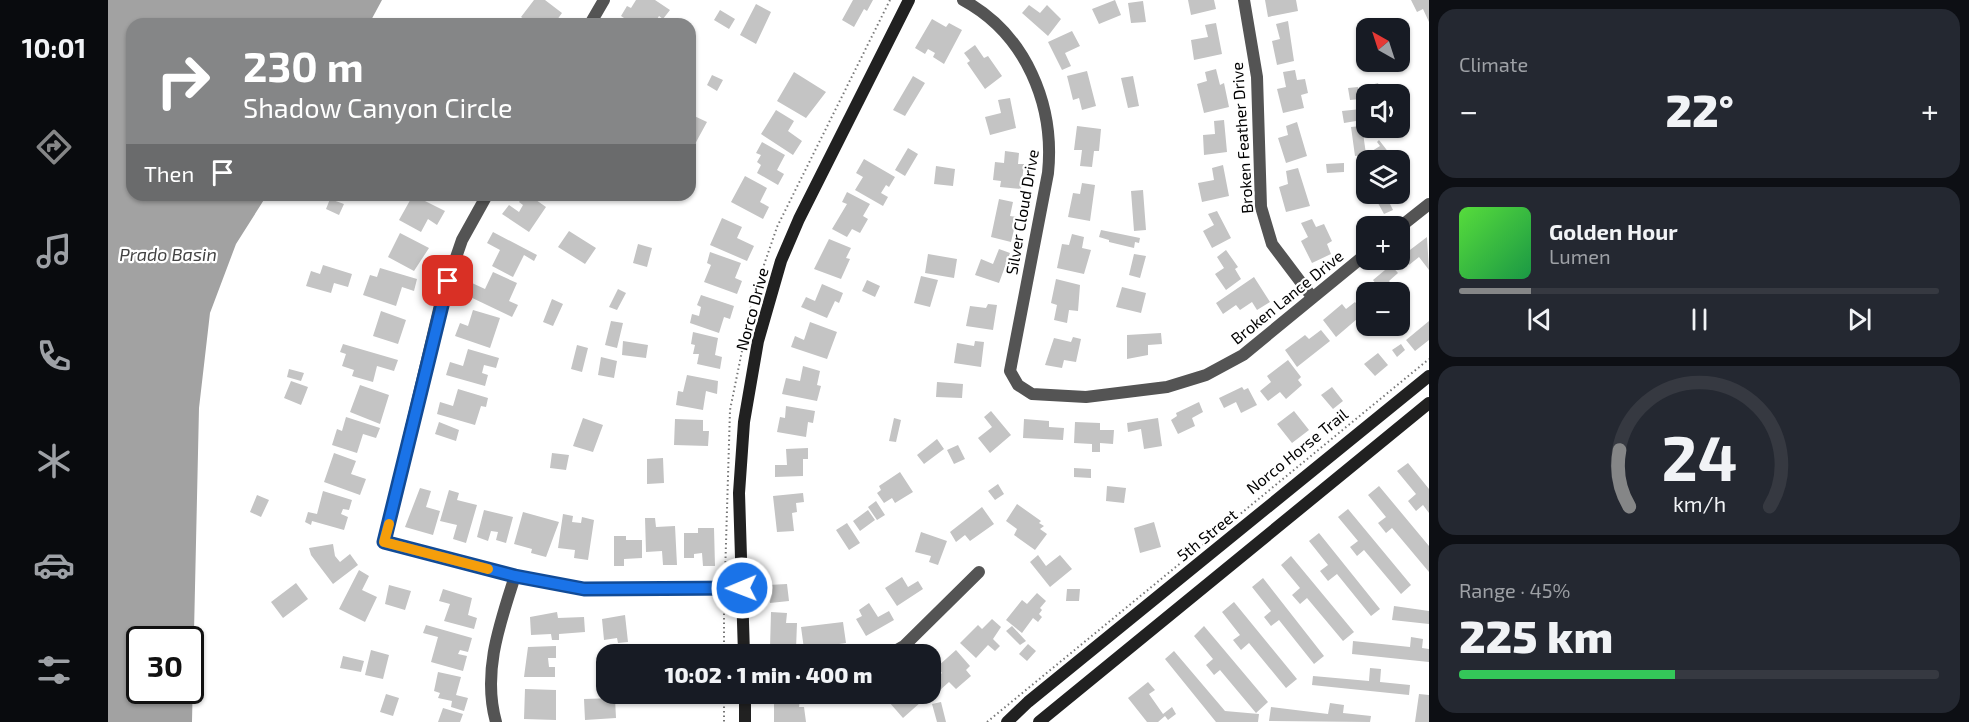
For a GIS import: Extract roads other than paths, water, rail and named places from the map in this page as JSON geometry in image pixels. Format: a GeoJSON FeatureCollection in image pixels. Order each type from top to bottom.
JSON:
{"type":"FeatureCollection","features":[{"type":"Feature","properties":{"kind":"street"},"geometry":{"type":"LineString","coordinates":[[594,18],[604,0]]}},
{"type":"Feature","properties":{"kind":"street","name":"Norco Drive"},"geometry":{"type":"LineString","coordinates":[[744,644],[739,493],[744,422],[758,341],[781,261],[799,219],[909,0]]}},
{"type":"Feature","properties":{"kind":"street","name":"Silver Cloud Drive"},"geometry":{"type":"LineString","coordinates":[[963,0],[976,7],[1002,29],[1022,56],[1037,85],[1048,116],[1051,146],[1048,173],[1010,371],[1018,385]]}},
{"type":"Feature","properties":{"kind":"street","name":"Broken Feather Drive"},"geometry":{"type":"LineString","coordinates":[[1244,0],[1257,77],[1261,207],[1272,243],[1312,297]]}},
{"type":"Feature","properties":{"kind":"street"},"geometry":{"type":"LineString","coordinates":[[484,201],[462,240],[441,301],[384,542],[515,576],[584,589],[742,588]]}},
{"type":"Feature","properties":{"kind":"street"},"geometry":{"type":"LineString","coordinates":[[1410,219],[1429,204]]}},
{"type":"Feature","properties":{"kind":"street","name":"Broken Lance Drive"},"geometry":{"type":"LineString","coordinates":[[1018,385],[1032,394],[1086,397],[1167,387],[1196,378],[1243,355],[1356,262]]}},
{"type":"Feature","properties":{"kind":"street","name":"5th Street"},"geometry":{"type":"LineString","coordinates":[[1007,722],[1028,702],[1429,376]]}},
{"type":"Feature","properties":{"kind":"street"},"geometry":{"type":"LineString","coordinates":[[1039,722],[1429,402]]}},
{"type":"Feature","properties":{"kind":"street"},"geometry":{"type":"LineString","coordinates":[[906,644],[980,572]]}},
{"type":"Feature","properties":{"kind":"street"},"geometry":{"type":"LineString","coordinates":[[496,722],[491,686],[493,646],[515,576]]}},
{"type":"Feature","properties":{"kind":"street"},"geometry":{"type":"LineString","coordinates":[[745,704],[745,722]]}},
{"type":"Feature","properties":{"kind":"water","name":"Prado Basin"},"geometry":{"type":"Polygon","coordinates":[[[108,0],[382,0],[372,18],[126,18],[126,201],[263,201],[236,244],[210,313],[199,408],[194,626],[126,626],[126,704],[192,704],[192,722],[108,722],[108,0]]]}}]}
